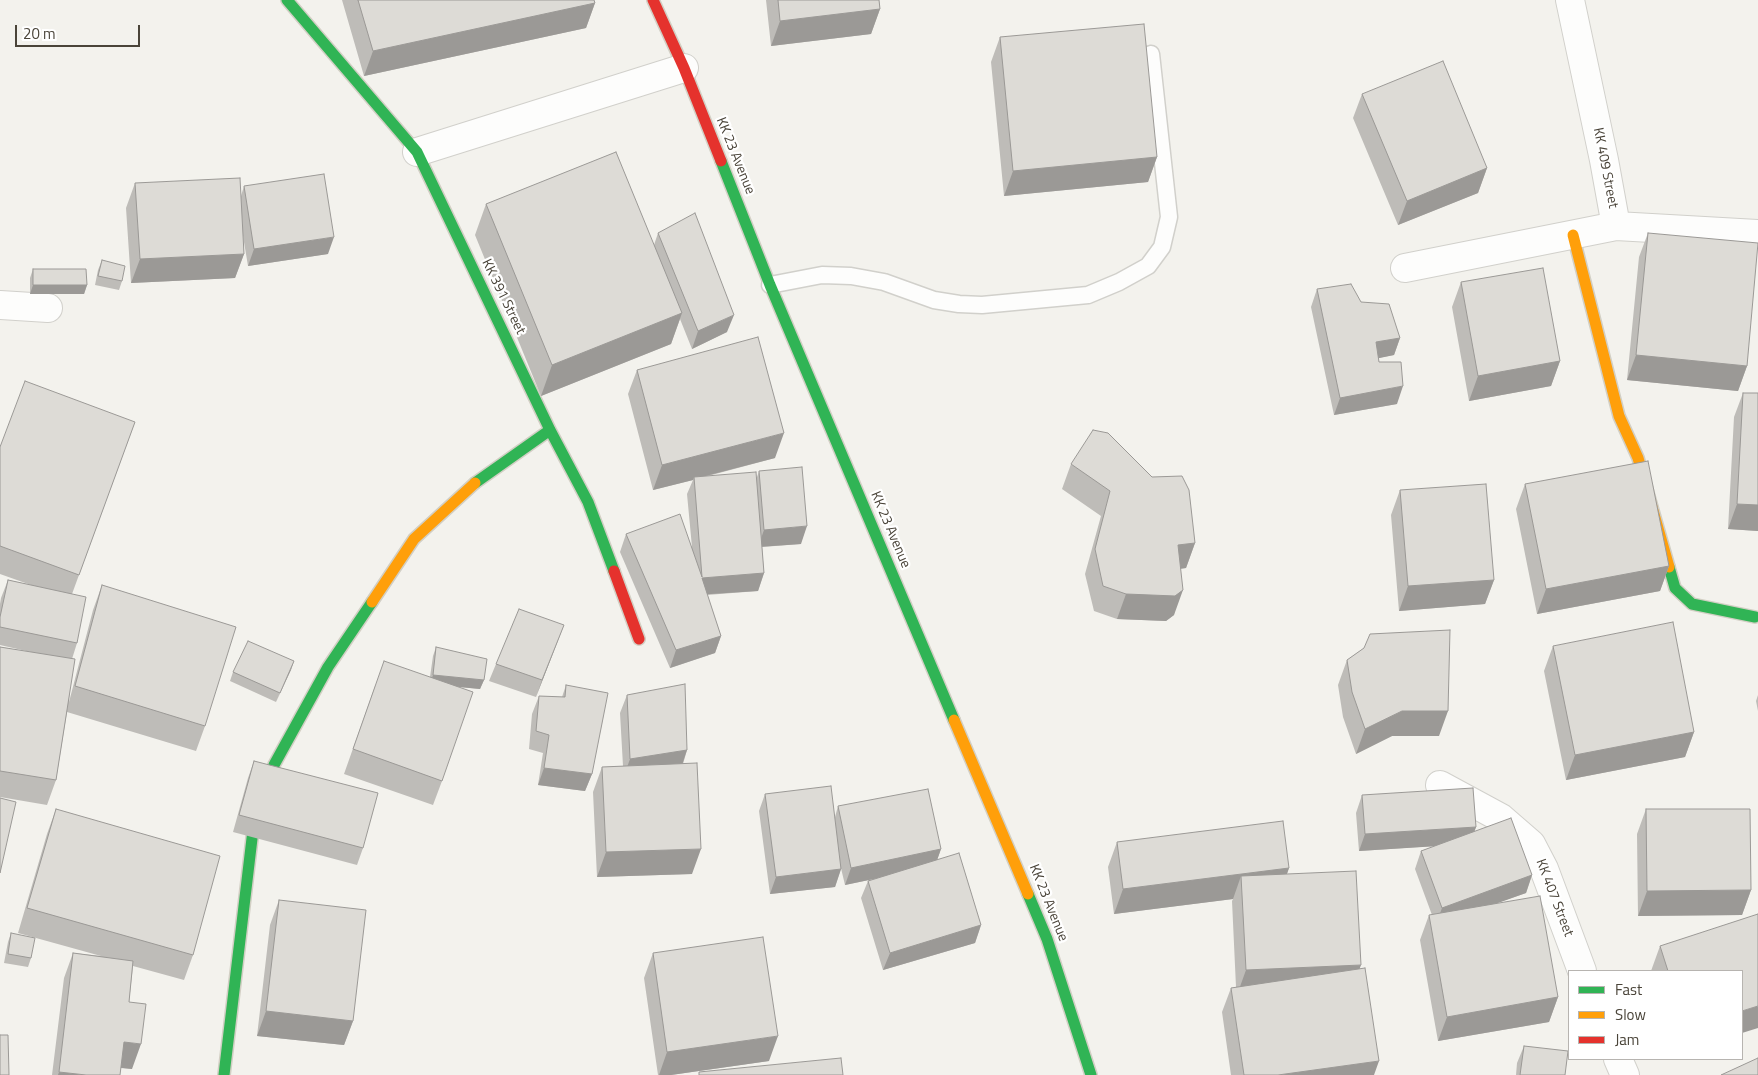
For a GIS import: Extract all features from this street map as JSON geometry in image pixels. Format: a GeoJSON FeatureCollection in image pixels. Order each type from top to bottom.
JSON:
{"type":"FeatureCollection","features":[{"type":"Feature","properties":{"kind":"street","name":"KK 391 Street"},"geometry":{"type":"LineString","coordinates":[[287,0],[417,152],[550,430],[588,502],[639,639]]}},
{"type":"Feature","properties":{"kind":"street","name":"KK 23 Avenue"},"geometry":{"type":"LineString","coordinates":[[654,0],[684,68],[770,285],[1047,939],[1090,1075]]}},
{"type":"Feature","properties":{"kind":"street","name":"KK 409 Street"},"geometry":{"type":"LineString","coordinates":[[1570,0],[1616,226],[1758,234]]}},
{"type":"Feature","properties":{"kind":"street"},"geometry":{"type":"LineString","coordinates":[[417,152],[684,68]]}},
{"type":"Feature","properties":{"kind":"street"},"geometry":{"type":"LineString","coordinates":[[1405,268],[1616,226]]}},
{"type":"Feature","properties":{"kind":"street"},"geometry":{"type":"LineString","coordinates":[[1573,235],[1619,416],[1638,458],[1675,588],[1692,604],[1756,617]]}},
{"type":"Feature","properties":{"kind":"street"},"geometry":{"type":"LineString","coordinates":[[0,305],[48,308]]}},
{"type":"Feature","properties":{"kind":"street"},"geometry":{"type":"LineString","coordinates":[[224,1075],[253,830],[274,765],[328,667],[414,539],[472,484],[550,430]]}},
{"type":"Feature","properties":{"kind":"street","name":"KK 407 Street"},"geometry":{"type":"LineString","coordinates":[[1440,785],[1501,818],[1531,844],[1544,869],[1582,970]]}},
{"type":"Feature","properties":{"kind":"street"},"geometry":{"type":"LineString","coordinates":[[1618,1060],[1625,1075]]}},
{"type":"Feature","properties":{"kind":"lane"},"geometry":{"type":"LineString","coordinates":[[770,285],[822,275],[850,276],[884,282],[934,300],[982,305],[1088,295],[1119,282],[1148,266],[1162,247],[1169,217],[1152,54]]}},
{"type":"Feature","properties":{"kind":"building"},"geometry":{"type":"Polygon","coordinates":[[[358,0],[594,0],[595,3],[373,51],[358,0]]]}},
{"type":"Feature","properties":{"kind":"building"},"geometry":{"type":"Polygon","coordinates":[[[778,0],[879,0],[880,9],[780,21],[778,0]]]}},
{"type":"Feature","properties":{"kind":"building"},"geometry":{"type":"Polygon","coordinates":[[[1144,24],[1157,157],[1013,171],[1000,37],[1144,24]]]}},
{"type":"Feature","properties":{"kind":"building"},"geometry":{"type":"Polygon","coordinates":[[[1443,61],[1487,168],[1407,201],[1362,94],[1443,61]]]}},
{"type":"Feature","properties":{"kind":"building"},"geometry":{"type":"Polygon","coordinates":[[[616,152],[682,313],[552,365],[486,204],[616,152]]]}},
{"type":"Feature","properties":{"kind":"building"},"geometry":{"type":"Polygon","coordinates":[[[324,174],[334,237],[254,249],[244,186],[324,174]]]}},
{"type":"Feature","properties":{"kind":"building"},"geometry":{"type":"Polygon","coordinates":[[[240,178],[244,254],[140,259],[135,183],[240,178]]]}},
{"type":"Feature","properties":{"kind":"building"},"geometry":{"type":"Polygon","coordinates":[[[695,213],[734,315],[698,331],[658,233],[695,213]]]}},
{"type":"Feature","properties":{"kind":"building"},"geometry":{"type":"Polygon","coordinates":[[[1648,233],[1758,243],[1747,366],[1636,355],[1648,233]]]}},
{"type":"Feature","properties":{"kind":"building"},"geometry":{"type":"Polygon","coordinates":[[[102,260],[125,266],[122,281],[98,276],[102,260]]]}},
{"type":"Feature","properties":{"kind":"building"},"geometry":{"type":"Polygon","coordinates":[[[1543,268],[1560,361],[1478,376],[1461,282],[1543,268]]]}},
{"type":"Feature","properties":{"kind":"building"},"geometry":{"type":"Polygon","coordinates":[[[33,269],[86,269],[87,285],[33,285],[33,269]]]}},
{"type":"Feature","properties":{"kind":"building"},"geometry":{"type":"Polygon","coordinates":[[[1351,284],[1361,302],[1389,304],[1400,338],[1376,342],[1379,362],[1401,362],[1403,386],[1340,398],[1317,289],[1351,284]]]}},
{"type":"Feature","properties":{"kind":"building"},"geometry":{"type":"Polygon","coordinates":[[[758,337],[784,433],[662,465],[637,370],[758,337]]]}},
{"type":"Feature","properties":{"kind":"building"},"geometry":{"type":"Polygon","coordinates":[[[25,381],[135,422],[79,575],[0,546],[0,447],[25,381]]]}},
{"type":"Feature","properties":{"kind":"building"},"geometry":{"type":"Polygon","coordinates":[[[1743,393],[1758,393],[1758,505],[1737,504],[1743,393]]]}},
{"type":"Feature","properties":{"kind":"building"},"geometry":{"type":"Polygon","coordinates":[[[1093,430],[1108,433],[1152,477],[1182,476],[1189,490],[1195,543],[1178,545],[1183,590],[1175,596],[1126,594],[1103,586],[1095,549],[1110,491],[1071,464],[1093,430]]]}},
{"type":"Feature","properties":{"kind":"building"},"geometry":{"type":"Polygon","coordinates":[[[1648,461],[1669,566],[1546,589],[1525,484],[1648,461]]]}},
{"type":"Feature","properties":{"kind":"building"},"geometry":{"type":"Polygon","coordinates":[[[802,467],[807,526],[764,530],[759,471],[802,467]]]}},
{"type":"Feature","properties":{"kind":"building"},"geometry":{"type":"Polygon","coordinates":[[[756,472],[764,573],[702,578],[721,636],[676,650],[626,534],[680,514],[702,577],[694,477],[756,472]]]}},
{"type":"Feature","properties":{"kind":"building"},"geometry":{"type":"Polygon","coordinates":[[[1486,484],[1494,580],[1408,586],[1400,490],[1486,484]]]}},
{"type":"Feature","properties":{"kind":"building"},"geometry":{"type":"Polygon","coordinates":[[[8,580],[86,597],[77,643],[0,627],[0,617],[8,580]]]}},
{"type":"Feature","properties":{"kind":"building"},"geometry":{"type":"Polygon","coordinates":[[[102,585],[236,627],[205,726],[75,686],[102,585]]]}},
{"type":"Feature","properties":{"kind":"building"},"geometry":{"type":"Polygon","coordinates":[[[519,609],[564,625],[542,680],[496,664],[519,609]]]}},
{"type":"Feature","properties":{"kind":"building"},"geometry":{"type":"Polygon","coordinates":[[[1673,622],[1694,732],[1575,755],[1553,646],[1673,622]]]}},
{"type":"Feature","properties":{"kind":"building"},"geometry":{"type":"Polygon","coordinates":[[[1450,630],[1448,711],[1402,711],[1365,729],[1352,692],[1347,660],[1364,648],[1370,634],[1450,630]]]}},
{"type":"Feature","properties":{"kind":"building"},"geometry":{"type":"Polygon","coordinates":[[[248,641],[294,661],[280,693],[233,672],[248,641]]]}},
{"type":"Feature","properties":{"kind":"building"},"geometry":{"type":"Polygon","coordinates":[[[0,647],[75,659],[56,780],[0,771],[0,647]]]}},
{"type":"Feature","properties":{"kind":"building"},"geometry":{"type":"Polygon","coordinates":[[[436,647],[487,659],[484,680],[433,675],[436,647]]]}},
{"type":"Feature","properties":{"kind":"building"},"geometry":{"type":"Polygon","coordinates":[[[384,661],[473,692],[442,781],[353,749],[384,661]]]}},
{"type":"Feature","properties":{"kind":"building"},"geometry":{"type":"Polygon","coordinates":[[[685,684],[687,750],[630,759],[627,695],[685,684]]]}},
{"type":"Feature","properties":{"kind":"building"},"geometry":{"type":"Polygon","coordinates":[[[566,685],[608,693],[592,774],[544,768],[549,735],[536,731],[539,696],[565,697],[566,685]]]}},
{"type":"Feature","properties":{"kind":"building"},"geometry":{"type":"Polygon","coordinates":[[[254,761],[378,793],[363,848],[239,815],[254,761]]]}},
{"type":"Feature","properties":{"kind":"building"},"geometry":{"type":"Polygon","coordinates":[[[697,763],[701,849],[606,852],[602,767],[697,763]]]}},
{"type":"Feature","properties":{"kind":"building"},"geometry":{"type":"Polygon","coordinates":[[[831,786],[841,869],[776,877],[765,794],[831,786]]]}},
{"type":"Feature","properties":{"kind":"building"},"geometry":{"type":"Polygon","coordinates":[[[1473,788],[1476,827],[1365,834],[1362,795],[1473,788]]]}},
{"type":"Feature","properties":{"kind":"building"},"geometry":{"type":"Polygon","coordinates":[[[928,789],[941,849],[851,868],[838,806],[928,789]]]}},
{"type":"Feature","properties":{"kind":"building"},"geometry":{"type":"Polygon","coordinates":[[[0,798],[16,802],[0,873],[0,798]]]}},
{"type":"Feature","properties":{"kind":"building"},"geometry":{"type":"Polygon","coordinates":[[[56,809],[220,856],[193,955],[27,908],[56,809]]]}},
{"type":"Feature","properties":{"kind":"building"},"geometry":{"type":"Polygon","coordinates":[[[1646,809],[1750,809],[1751,890],[1647,891],[1646,809]]]}},
{"type":"Feature","properties":{"kind":"building"},"geometry":{"type":"Polygon","coordinates":[[[1511,818],[1532,875],[1442,908],[1421,851],[1511,818]]]}},
{"type":"Feature","properties":{"kind":"building"},"geometry":{"type":"Polygon","coordinates":[[[1283,821],[1289,868],[1123,889],[1117,842],[1283,821]]]}},
{"type":"Feature","properties":{"kind":"building"},"geometry":{"type":"Polygon","coordinates":[[[959,853],[981,925],[890,953],[868,881],[959,853]]]}},
{"type":"Feature","properties":{"kind":"building"},"geometry":{"type":"Polygon","coordinates":[[[1356,871],[1361,965],[1246,970],[1241,876],[1356,871]]]}},
{"type":"Feature","properties":{"kind":"building"},"geometry":{"type":"Polygon","coordinates":[[[1540,896],[1558,997],[1447,1017],[1429,915],[1540,896]]]}},
{"type":"Feature","properties":{"kind":"building"},"geometry":{"type":"Polygon","coordinates":[[[279,900],[366,910],[353,1021],[266,1011],[279,900]]]}},
{"type":"Feature","properties":{"kind":"building"},"geometry":{"type":"Polygon","coordinates":[[[1758,914],[1758,1006],[1743,1011],[1743,970],[1668,970],[1660,946],[1758,914]]]}},
{"type":"Feature","properties":{"kind":"building"},"geometry":{"type":"Polygon","coordinates":[[[11,933],[35,938],[31,958],[8,954],[11,933]]]}},
{"type":"Feature","properties":{"kind":"building"},"geometry":{"type":"Polygon","coordinates":[[[763,937],[778,1036],[667,1052],[653,953],[763,937]]]}},
{"type":"Feature","properties":{"kind":"building"},"geometry":{"type":"Polygon","coordinates":[[[73,953],[133,961],[129,1002],[146,1004],[141,1044],[124,1042],[120,1075],[86,1075],[59,1072],[73,953]]]}},
{"type":"Feature","properties":{"kind":"building"},"geometry":{"type":"Polygon","coordinates":[[[1365,968],[1379,1061],[1278,1075],[1244,1075],[1231,988],[1365,968]]]}},
{"type":"Feature","properties":{"kind":"building"},"geometry":{"type":"Polygon","coordinates":[[[0,1035],[8,1035],[9,1075],[0,1075],[0,1035]]]}},
{"type":"Feature","properties":{"kind":"building"},"geometry":{"type":"Polygon","coordinates":[[[1524,1046],[1568,1051],[1565,1075],[1520,1075],[1524,1046]]]}},
{"type":"Feature","properties":{"kind":"building"},"geometry":{"type":"Polygon","coordinates":[[[841,1058],[843,1075],[699,1075],[699,1072],[841,1058]]]}},
{"type":"Feature","properties":{"kind":"building"},"geometry":{"type":"Polygon","coordinates":[[[1758,1058],[1758,1075],[1721,1075],[1758,1058]]]}},
{"type":"Feature","properties":{"kind":"traffic: fast"},"geometry":{"type":"LineString","coordinates":[[287,0],[417,152],[550,430],[588,502],[614,571]]}},
{"type":"Feature","properties":{"kind":"traffic: fast"},"geometry":{"type":"LineString","coordinates":[[721,161],[770,285],[954,720]]}},
{"type":"Feature","properties":{"kind":"traffic: fast"},"geometry":{"type":"LineString","coordinates":[[475,483],[550,430]]}},
{"type":"Feature","properties":{"kind":"traffic: fast"},"geometry":{"type":"LineString","coordinates":[[1669,567],[1675,588],[1692,604],[1755,617]]}},
{"type":"Feature","properties":{"kind":"traffic: fast"},"geometry":{"type":"LineString","coordinates":[[224,1075],[253,830],[274,765],[328,667],[372,602]]}},
{"type":"Feature","properties":{"kind":"traffic: fast"},"geometry":{"type":"LineString","coordinates":[[1028,894],[1047,939],[1091,1075]]}},
{"type":"Feature","properties":{"kind":"traffic: slow"},"geometry":{"type":"LineString","coordinates":[[1573,235],[1619,416],[1638,458],[1669,567]]}},
{"type":"Feature","properties":{"kind":"traffic: slow"},"geometry":{"type":"LineString","coordinates":[[372,602],[414,539],[475,483]]}},
{"type":"Feature","properties":{"kind":"traffic: slow"},"geometry":{"type":"LineString","coordinates":[[954,720],[1028,894]]}},
{"type":"Feature","properties":{"kind":"traffic: jam"},"geometry":{"type":"LineString","coordinates":[[653,0],[684,68],[721,161]]}},
{"type":"Feature","properties":{"kind":"traffic: jam"},"geometry":{"type":"LineString","coordinates":[[614,571],[639,639]]}}]}
